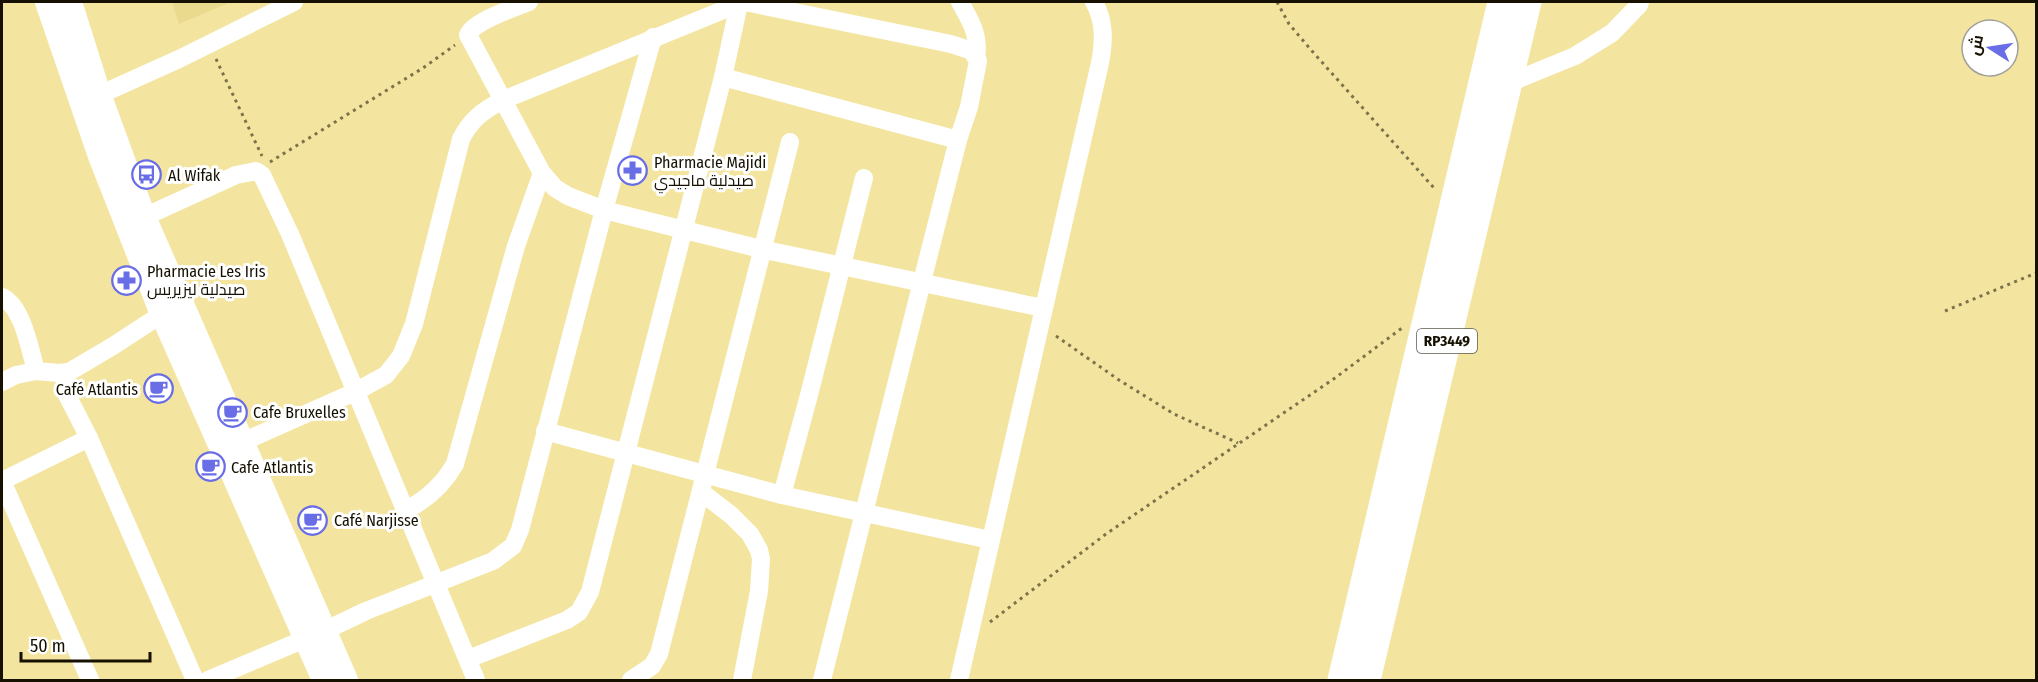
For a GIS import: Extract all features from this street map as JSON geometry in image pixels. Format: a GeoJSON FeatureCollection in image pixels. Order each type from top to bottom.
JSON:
{"type":"FeatureCollection","features":[{"type":"Feature","properties":{"kind":"highway","name":"RP3449"},"geometry":{"type":"LineString","coordinates":[[1341,681],[1501,2]]}},
{"type":"Feature","properties":{"kind":"highway","name":"RP3449"},"geometry":{"type":"LineString","coordinates":[[1367,681],[1528,2]]}},
{"type":"Feature","properties":{"kind":"main road"},"geometry":{"type":"LineString","coordinates":[[46,2],[144,217],[233,447],[314,635],[324,681]]}},
{"type":"Feature","properties":{"kind":"main road"},"geometry":{"type":"LineString","coordinates":[[70,2],[90,98],[162,314],[233,447]]}},
{"type":"Feature","properties":{"kind":"main road"},"geometry":{"type":"LineString","coordinates":[[314,635],[346,681]]}},
{"type":"Feature","properties":{"kind":"street"},"geometry":{"type":"LineString","coordinates":[[90,98],[179,59],[294,2]]}},
{"type":"Feature","properties":{"kind":"street"},"geometry":{"type":"LineString","coordinates":[[529,2],[478,24],[468,35],[542,173],[555,188],[568,196],[604,210],[761,249],[922,281],[1041,316]]}},
{"type":"Feature","properties":{"kind":"street"},"geometry":{"type":"LineString","coordinates":[[468,659],[553,626],[579,612],[585,603],[593,581],[742,2]]}},
{"type":"Feature","properties":{"kind":"street"},"geometry":{"type":"LineString","coordinates":[[233,447],[355,392],[386,375],[401,356],[414,324],[461,139],[468,126],[479,114],[502,99],[742,2],[951,44],[972,51],[978,61],[976,78],[958,140],[822,681]]}},
{"type":"Feature","properties":{"kind":"street"},"geometry":{"type":"LineString","coordinates":[[960,2],[975,31],[976,57]]}},
{"type":"Feature","properties":{"kind":"street"},"geometry":{"type":"LineString","coordinates":[[959,681],[1103,47],[1104,32],[1094,2]]}},
{"type":"Feature","properties":{"kind":"street"},"geometry":{"type":"LineString","coordinates":[[1509,84],[1575,56],[1612,33],[1640,2]]}},
{"type":"Feature","properties":{"kind":"street"},"geometry":{"type":"LineString","coordinates":[[208,681],[356,616],[488,563],[513,546],[520,530],[604,210],[653,37]]}},
{"type":"Feature","properties":{"kind":"street"},"geometry":{"type":"LineString","coordinates":[[723,77],[958,140]]}},
{"type":"Feature","properties":{"kind":"street"},"geometry":{"type":"LineString","coordinates":[[631,681],[652,666],[659,654],[790,142]]}},
{"type":"Feature","properties":{"kind":"street"},"geometry":{"type":"LineString","coordinates":[[144,217],[236,175],[250,171],[260,174],[290,234],[477,681]]}},
{"type":"Feature","properties":{"kind":"street"},"geometry":{"type":"LineString","coordinates":[[406,510],[432,494],[455,464],[516,246],[542,173]]}},
{"type":"Feature","properties":{"kind":"street"},"geometry":{"type":"LineString","coordinates":[[782,495],[864,178]]}},
{"type":"Feature","properties":{"kind":"street"},"geometry":{"type":"LineString","coordinates":[[2,295],[17,312],[36,371]]}},
{"type":"Feature","properties":{"kind":"street"},"geometry":{"type":"LineString","coordinates":[[2,382],[16,375],[36,371],[64,373],[104,352],[162,314]]}},
{"type":"Feature","properties":{"kind":"street"},"geometry":{"type":"LineString","coordinates":[[64,373],[66,393],[89,438],[195,681]]}},
{"type":"Feature","properties":{"kind":"street"},"geometry":{"type":"LineString","coordinates":[[545,430],[626,453],[704,483],[782,495],[990,540]]}},
{"type":"Feature","properties":{"kind":"street"},"geometry":{"type":"LineString","coordinates":[[89,438],[2,481],[90,681]]}},
{"type":"Feature","properties":{"kind":"street"},"geometry":{"type":"LineString","coordinates":[[704,483],[750,534],[762,559],[759,591],[742,681]]}},
{"type":"Feature","properties":{"kind":"path"},"geometry":{"type":"LineString","coordinates":[[1277,2],[1289,24],[1440,195]]}},
{"type":"Feature","properties":{"kind":"path"},"geometry":{"type":"LineString","coordinates":[[208,44],[266,165],[423,68],[468,35]]}},
{"type":"Feature","properties":{"kind":"path"},"geometry":{"type":"LineString","coordinates":[[1945,311],[2037,273]]}},
{"type":"Feature","properties":{"kind":"path"},"geometry":{"type":"LineString","coordinates":[[1041,316],[1119,380],[1174,414],[1238,443]]}},
{"type":"Feature","properties":{"kind":"path"},"geometry":{"type":"LineString","coordinates":[[967,640],[1106,534],[1335,378],[1404,326]]}},
{"type":"Feature","properties":{"kind":"shaded area"},"geometry":{"type":"Polygon","coordinates":[[[172,2],[231,2],[179,24],[172,2]]]}},
{"type":"Feature","properties":{"kind":"place","name":"Pharmacie Majidi صيدلية ماجيدي"},"geometry":{"type":"Point","coordinates":[633,171]}},
{"type":"Feature","properties":{"kind":"place","name":"Al Wifak"},"geometry":{"type":"Point","coordinates":[147,175]}},
{"type":"Feature","properties":{"kind":"place","name":"Pharmacie Les Iris صيدلية ليزيريس"},"geometry":{"type":"Point","coordinates":[126,280]}},
{"type":"Feature","properties":{"kind":"place","name":"Café Atlantis"},"geometry":{"type":"Point","coordinates":[159,389]}},
{"type":"Feature","properties":{"kind":"place","name":"Cafe Bruxelles"},"geometry":{"type":"Point","coordinates":[232,412]}},
{"type":"Feature","properties":{"kind":"place","name":"Cafe Atlantis"},"geometry":{"type":"Point","coordinates":[210,467]}},
{"type":"Feature","properties":{"kind":"place","name":"Café Narjisse"},"geometry":{"type":"Point","coordinates":[313,520]}}]}
